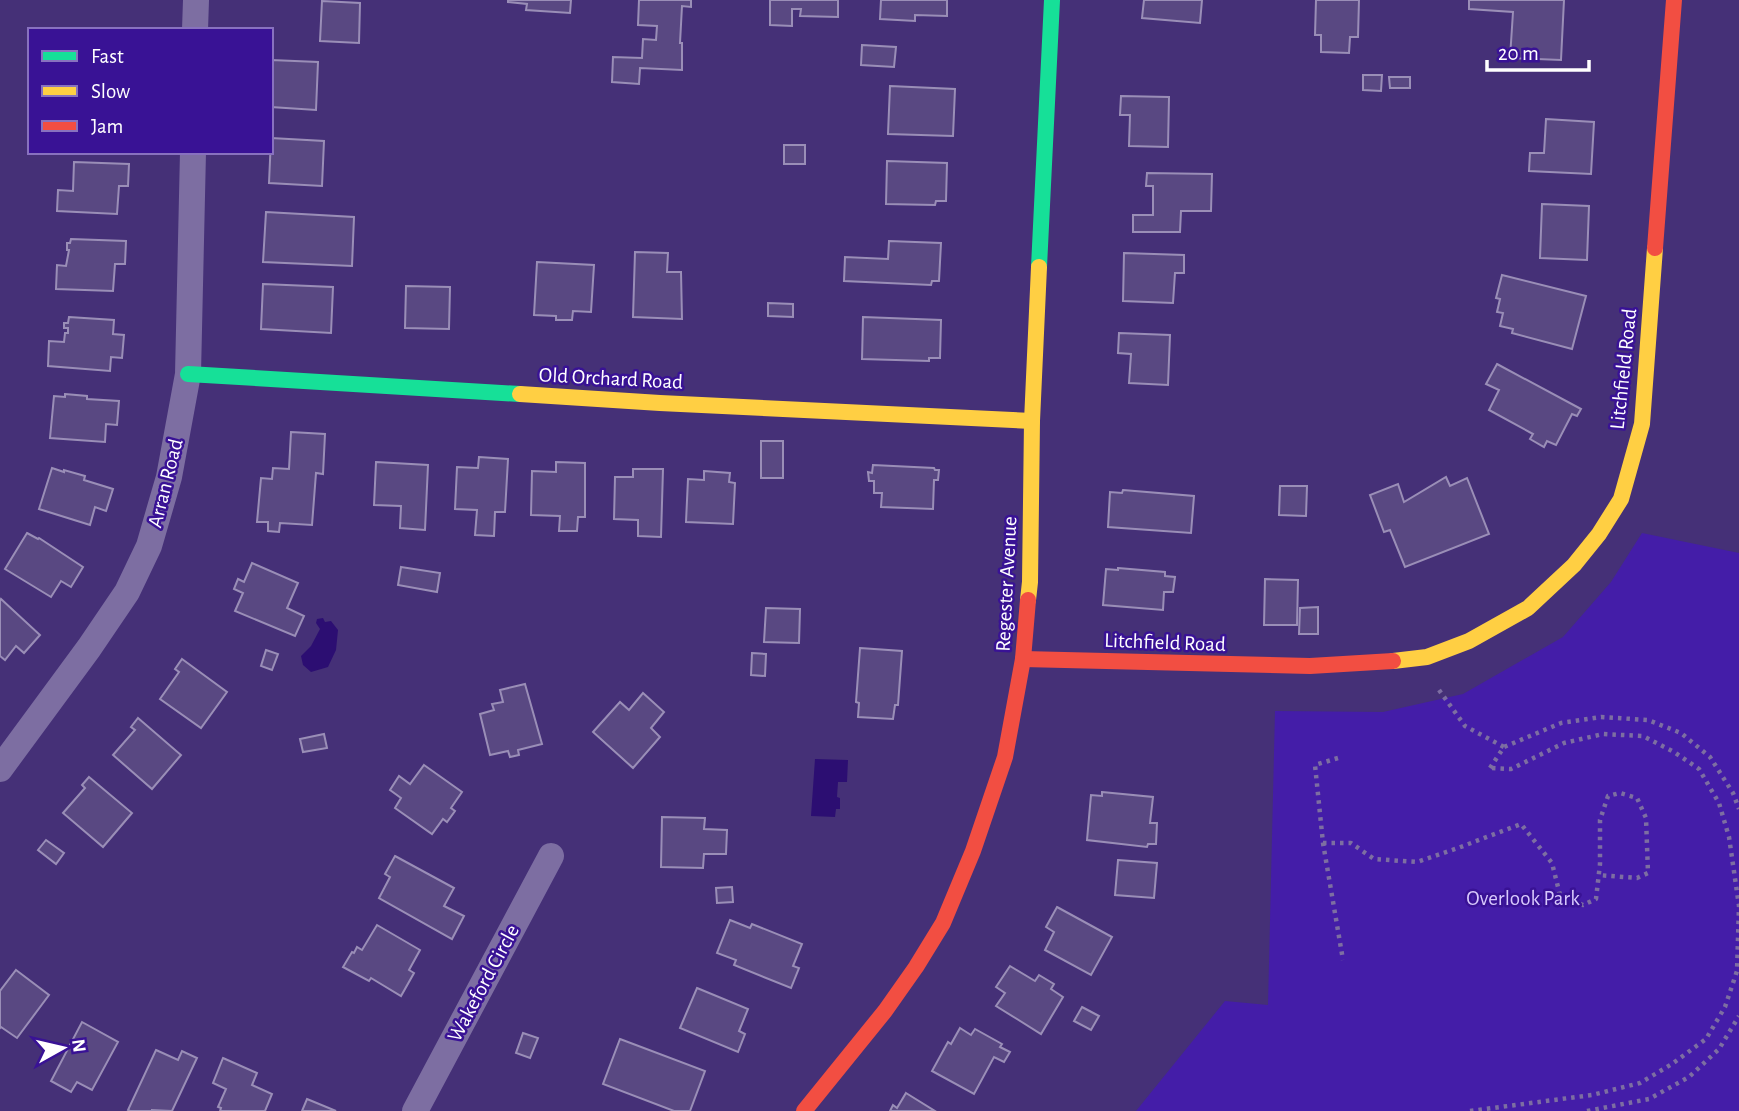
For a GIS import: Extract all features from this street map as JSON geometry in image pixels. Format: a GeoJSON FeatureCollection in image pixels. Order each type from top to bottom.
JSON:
{"type":"FeatureCollection","features":[{"type":"Feature","properties":{"kind":"street"},"geometry":{"type":"LineString","coordinates":[[195,0],[195,28]]}},
{"type":"Feature","properties":{"kind":"street","name":"Regester Avenue"},"geometry":{"type":"LineString","coordinates":[[803,1111],[885,1012],[943,923],[973,851],[1005,757],[1023,659],[1030,582],[1032,421],[1052,0]]}},
{"type":"Feature","properties":{"kind":"street","name":"Litchfield Road"},"geometry":{"type":"LineString","coordinates":[[1023,659],[1310,666],[1377,663],[1426,657],[1469,641],[1528,608],[1574,565],[1599,534],[1621,499],[1642,424],[1674,0]]}},
{"type":"Feature","properties":{"kind":"street","name":"Arran Road"},"geometry":{"type":"LineString","coordinates":[[0,769],[127,592],[149,546],[169,477],[188,374],[192,154]]}},
{"type":"Feature","properties":{"kind":"street","name":"Old Orchard Road"},"geometry":{"type":"LineString","coordinates":[[188,374],[660,403],[1032,421]]}},
{"type":"Feature","properties":{"kind":"street","name":"Wakeford Circle"},"geometry":{"type":"LineString","coordinates":[[415,1111],[551,856]]}},
{"type":"Feature","properties":{"kind":"path"},"geometry":{"type":"LineString","coordinates":[[1426,657],[1433,682],[1465,726],[1504,747]]}},
{"type":"Feature","properties":{"kind":"path"},"geometry":{"type":"LineString","coordinates":[[1470,1111],[1592,1095],[1640,1083],[1706,1039],[1724,1007],[1737,971],[1739,906],[1729,837],[1718,803],[1699,769],[1643,736],[1603,734],[1564,743],[1511,769],[1490,768],[1504,747],[1561,723],[1601,717],[1648,720],[1681,733],[1710,757],[1739,810]]}},
{"type":"Feature","properties":{"kind":"path"},"geometry":{"type":"LineString","coordinates":[[1338,758],[1315,765],[1343,960]]}},
{"type":"Feature","properties":{"kind":"path"},"geometry":{"type":"LineString","coordinates":[[1324,842],[1351,843],[1374,859],[1417,862],[1521,824],[1552,863],[1560,895],[1583,905],[1596,899],[1598,876],[1600,864],[1600,820],[1608,796],[1620,793],[1637,799],[1646,818],[1647,873],[1637,878],[1598,876]]}},
{"type":"Feature","properties":{"kind":"path"},"geometry":{"type":"LineString","coordinates":[[1587,1111],[1649,1099],[1689,1077],[1719,1049],[1739,1016]]}},
{"type":"Feature","properties":{"kind":"green space","name":"Overlook Park"},"geometry":{"type":"Polygon","coordinates":[[[1642,533],[1739,553],[1739,1111],[1136,1111],[1225,1001],[1268,1005],[1275,711],[1383,712],[1463,694],[1563,637],[1611,582],[1642,533]]]}},
{"type":"Feature","properties":{"kind":"shaded area"},"geometry":{"type":"Polygon","coordinates":[[[323,618],[325,622],[331,621],[338,630],[336,650],[328,667],[311,672],[303,665],[301,656],[311,646],[320,629],[316,623],[317,619],[323,618]]]}},
{"type":"Feature","properties":{"kind":"shaded area"},"geometry":{"type":"Polygon","coordinates":[[[815,759],[848,760],[847,782],[838,782],[837,797],[840,798],[840,809],[836,809],[835,817],[811,816],[815,759]]]}},
{"type":"Feature","properties":{"kind":"building"},"geometry":{"type":"Polygon","coordinates":[[[508,0],[571,0],[570,13],[526,10],[527,4],[508,0]]]}},
{"type":"Feature","properties":{"kind":"building"},"geometry":{"type":"Polygon","coordinates":[[[639,0],[691,0],[691,7],[682,6],[682,70],[640,68],[639,84],[612,82],[613,57],[642,58],[643,39],[656,40],[657,26],[638,25],[639,0]]]}},
{"type":"Feature","properties":{"kind":"building"},"geometry":{"type":"Polygon","coordinates":[[[770,0],[838,0],[838,17],[800,16],[801,9],[792,9],[792,26],[770,25],[770,0]]]}},
{"type":"Feature","properties":{"kind":"building"},"geometry":{"type":"Polygon","coordinates":[[[881,0],[947,0],[947,16],[915,15],[915,21],[880,19],[881,0]]]}},
{"type":"Feature","properties":{"kind":"building"},"geometry":{"type":"Polygon","coordinates":[[[1144,0],[1202,0],[1200,23],[1142,18],[1144,0]]]}},
{"type":"Feature","properties":{"kind":"building"},"geometry":{"type":"Polygon","coordinates":[[[1316,0],[1359,0],[1358,37],[1350,37],[1349,53],[1321,52],[1321,35],[1315,35],[1316,0]]]}},
{"type":"Feature","properties":{"kind":"building"},"geometry":{"type":"Polygon","coordinates":[[[1469,0],[1564,0],[1561,60],[1510,58],[1513,12],[1469,9],[1469,0]]]}},
{"type":"Feature","properties":{"kind":"building"},"geometry":{"type":"Polygon","coordinates":[[[322,1],[360,3],[359,43],[320,41],[322,1]]]}},
{"type":"Feature","properties":{"kind":"building"},"geometry":{"type":"Polygon","coordinates":[[[862,45],[896,47],[894,67],[861,65],[862,45]]]}},
{"type":"Feature","properties":{"kind":"building"},"geometry":{"type":"Polygon","coordinates":[[[273,60],[318,62],[316,110],[273,107],[273,60]]]}},
{"type":"Feature","properties":{"kind":"building"},"geometry":{"type":"Polygon","coordinates":[[[1363,75],[1382,75],[1381,91],[1363,90],[1363,75]]]}},
{"type":"Feature","properties":{"kind":"building"},"geometry":{"type":"Polygon","coordinates":[[[1389,77],[1410,77],[1410,88],[1390,88],[1389,77]]]}},
{"type":"Feature","properties":{"kind":"building"},"geometry":{"type":"Polygon","coordinates":[[[890,86],[955,89],[953,136],[888,134],[890,86]]]}},
{"type":"Feature","properties":{"kind":"building"},"geometry":{"type":"Polygon","coordinates":[[[1121,96],[1169,97],[1168,147],[1129,146],[1130,115],[1120,115],[1121,96]]]}},
{"type":"Feature","properties":{"kind":"building"},"geometry":{"type":"Polygon","coordinates":[[[1546,119],[1594,122],[1591,174],[1529,171],[1530,153],[1544,153],[1546,119]]]}},
{"type":"Feature","properties":{"kind":"building"},"geometry":{"type":"Polygon","coordinates":[[[273,138],[324,141],[322,186],[269,183],[273,138]]]}},
{"type":"Feature","properties":{"kind":"building"},"geometry":{"type":"Polygon","coordinates":[[[784,145],[805,145],[805,164],[784,164],[784,145]]]}},
{"type":"Feature","properties":{"kind":"building"},"geometry":{"type":"Polygon","coordinates":[[[887,161],[947,163],[946,201],[936,201],[935,205],[886,204],[887,161]]]}},
{"type":"Feature","properties":{"kind":"building"},"geometry":{"type":"Polygon","coordinates":[[[74,162],[129,164],[128,186],[119,186],[117,214],[57,211],[58,190],[73,191],[74,162]]]}},
{"type":"Feature","properties":{"kind":"building"},"geometry":{"type":"Polygon","coordinates":[[[1147,173],[1212,174],[1211,211],[1181,211],[1180,232],[1133,232],[1133,215],[1153,215],[1153,186],[1146,186],[1147,173]]]}},
{"type":"Feature","properties":{"kind":"building"},"geometry":{"type":"Polygon","coordinates":[[[1542,204],[1589,206],[1587,260],[1540,258],[1542,204]]]}},
{"type":"Feature","properties":{"kind":"building"},"geometry":{"type":"Polygon","coordinates":[[[266,212],[354,217],[352,266],[263,262],[266,212]]]}},
{"type":"Feature","properties":{"kind":"building"},"geometry":{"type":"Polygon","coordinates":[[[71,239],[126,241],[125,264],[115,264],[113,291],[56,289],[57,265],[66,266],[69,250],[67,243],[70,243],[71,239]]]}},
{"type":"Feature","properties":{"kind":"building"},"geometry":{"type":"Polygon","coordinates":[[[889,241],[941,243],[939,281],[932,281],[931,285],[844,281],[845,257],[888,259],[889,241]]]}},
{"type":"Feature","properties":{"kind":"building"},"geometry":{"type":"Polygon","coordinates":[[[635,252],[668,253],[667,272],[681,272],[682,319],[633,317],[635,252]]]}},
{"type":"Feature","properties":{"kind":"building"},"geometry":{"type":"Polygon","coordinates":[[[1124,253],[1184,255],[1184,273],[1175,273],[1173,303],[1123,301],[1124,253]]]}},
{"type":"Feature","properties":{"kind":"building"},"geometry":{"type":"Polygon","coordinates":[[[537,262],[594,265],[591,312],[573,311],[572,320],[534,315],[537,262]]]}},
{"type":"Feature","properties":{"kind":"building"},"geometry":{"type":"Polygon","coordinates":[[[1502,275],[1586,296],[1572,349],[1512,333],[1513,329],[1500,326],[1503,313],[1497,312],[1500,299],[1496,298],[1502,275]]]}},
{"type":"Feature","properties":{"kind":"building"},"geometry":{"type":"Polygon","coordinates":[[[263,284],[333,287],[331,333],[261,329],[263,284]]]}},
{"type":"Feature","properties":{"kind":"building"},"geometry":{"type":"Polygon","coordinates":[[[406,286],[450,287],[449,329],[405,328],[406,286]]]}},
{"type":"Feature","properties":{"kind":"building"},"geometry":{"type":"Polygon","coordinates":[[[768,303],[793,304],[793,317],[768,316],[768,303]]]}},
{"type":"Feature","properties":{"kind":"building"},"geometry":{"type":"Polygon","coordinates":[[[69,317],[114,320],[113,334],[124,335],[122,358],[111,357],[110,371],[48,366],[49,341],[64,342],[68,328],[64,328],[64,323],[68,323],[69,317]]]}},
{"type":"Feature","properties":{"kind":"building"},"geometry":{"type":"Polygon","coordinates":[[[863,317],[941,320],[940,358],[929,358],[929,361],[862,359],[863,317]]]}},
{"type":"Feature","properties":{"kind":"building"},"geometry":{"type":"Polygon","coordinates":[[[1119,333],[1170,335],[1168,385],[1129,383],[1131,354],[1118,353],[1119,333]]]}},
{"type":"Feature","properties":{"kind":"building"},"geometry":{"type":"Polygon","coordinates":[[[1497,364],[1581,409],[1577,416],[1572,414],[1556,445],[1547,441],[1544,447],[1530,439],[1533,434],[1489,410],[1499,390],[1486,384],[1497,364]]]}},
{"type":"Feature","properties":{"kind":"building"},"geometry":{"type":"Polygon","coordinates":[[[65,394],[87,396],[87,399],[119,401],[117,425],[106,424],[105,442],[50,438],[54,396],[65,397],[65,394]]]}},
{"type":"Feature","properties":{"kind":"building"},"geometry":{"type":"Polygon","coordinates":[[[291,432],[325,434],[323,474],[316,473],[312,525],[280,523],[279,532],[268,531],[268,522],[257,522],[261,478],[272,479],[273,468],[289,469],[291,432]]]}},
{"type":"Feature","properties":{"kind":"building"},"geometry":{"type":"Polygon","coordinates":[[[761,441],[783,441],[783,478],[761,478],[761,441]]]}},
{"type":"Feature","properties":{"kind":"building"},"geometry":{"type":"Polygon","coordinates":[[[479,457],[508,459],[505,512],[495,512],[494,536],[475,535],[477,510],[455,509],[457,467],[478,468],[479,457]]]}},
{"type":"Feature","properties":{"kind":"building"},"geometry":{"type":"Polygon","coordinates":[[[376,462],[428,465],[425,530],[400,528],[401,506],[374,505],[376,462]]]}},
{"type":"Feature","properties":{"kind":"building"},"geometry":{"type":"Polygon","coordinates":[[[556,462],[585,463],[585,517],[578,517],[577,531],[559,531],[560,516],[531,515],[532,471],[556,472],[556,462]]]}},
{"type":"Feature","properties":{"kind":"building"},"geometry":{"type":"Polygon","coordinates":[[[873,465],[939,470],[938,480],[934,480],[933,509],[881,507],[882,493],[874,493],[874,481],[869,481],[868,472],[872,473],[873,465]]]}},
{"type":"Feature","properties":{"kind":"building"},"geometry":{"type":"Polygon","coordinates":[[[52,468],[85,476],[84,480],[113,489],[106,511],[95,507],[90,525],[39,509],[52,468]]]}},
{"type":"Feature","properties":{"kind":"building"},"geometry":{"type":"Polygon","coordinates":[[[633,469],[663,469],[661,537],[638,536],[638,520],[614,519],[615,477],[633,477],[633,469]]]}},
{"type":"Feature","properties":{"kind":"building"},"geometry":{"type":"Polygon","coordinates":[[[704,471],[730,473],[729,482],[735,483],[733,524],[686,522],[688,479],[704,480],[704,471]]]}},
{"type":"Feature","properties":{"kind":"building"},"geometry":{"type":"Polygon","coordinates":[[[1446,477],[1450,486],[1467,478],[1489,534],[1405,567],[1390,530],[1384,532],[1370,495],[1398,484],[1404,502],[1446,477]]]}},
{"type":"Feature","properties":{"kind":"building"},"geometry":{"type":"Polygon","coordinates":[[[1280,486],[1307,486],[1306,516],[1279,515],[1280,486]]]}},
{"type":"Feature","properties":{"kind":"building"},"geometry":{"type":"Polygon","coordinates":[[[1123,490],[1194,496],[1191,533],[1108,527],[1110,492],[1122,493],[1123,490]]]}},
{"type":"Feature","properties":{"kind":"building"},"geometry":{"type":"Polygon","coordinates":[[[27,533],[83,567],[71,587],[61,581],[51,597],[5,569],[27,533]]]}},
{"type":"Feature","properties":{"kind":"building"},"geometry":{"type":"Polygon","coordinates":[[[252,563],[298,583],[287,608],[304,616],[295,636],[235,611],[243,593],[234,589],[238,579],[244,582],[252,563]]]}},
{"type":"Feature","properties":{"kind":"building"},"geometry":{"type":"Polygon","coordinates":[[[401,567],[440,573],[437,592],[398,585],[401,567]]]}},
{"type":"Feature","properties":{"kind":"building"},"geometry":{"type":"Polygon","coordinates":[[[1106,569],[1165,572],[1165,576],[1175,577],[1173,592],[1164,592],[1163,610],[1103,605],[1106,569]]]}},
{"type":"Feature","properties":{"kind":"building"},"geometry":{"type":"Polygon","coordinates":[[[1265,579],[1298,580],[1297,625],[1264,625],[1265,579]]]}},
{"type":"Feature","properties":{"kind":"building"},"geometry":{"type":"Polygon","coordinates":[[[1,599],[40,635],[24,653],[16,646],[5,660],[0,656],[1,599]]]}},
{"type":"Feature","properties":{"kind":"building"},"geometry":{"type":"Polygon","coordinates":[[[1318,607],[1318,634],[1299,634],[1300,608],[1318,607]]]}},
{"type":"Feature","properties":{"kind":"building"},"geometry":{"type":"Polygon","coordinates":[[[766,608],[800,609],[799,643],[764,642],[766,608]]]}},
{"type":"Feature","properties":{"kind":"building"},"geometry":{"type":"Polygon","coordinates":[[[860,648],[902,651],[898,705],[895,705],[893,719],[858,717],[859,703],[856,702],[860,648]]]}},
{"type":"Feature","properties":{"kind":"building"},"geometry":{"type":"Polygon","coordinates":[[[266,650],[278,654],[272,670],[261,666],[266,650]]]}},
{"type":"Feature","properties":{"kind":"building"},"geometry":{"type":"Polygon","coordinates":[[[752,653],[766,654],[765,676],[751,675],[752,653]]]}},
{"type":"Feature","properties":{"kind":"building"},"geometry":{"type":"Polygon","coordinates":[[[182,659],[227,692],[201,728],[160,699],[179,672],[175,669],[182,659]]]}},
{"type":"Feature","properties":{"kind":"building"},"geometry":{"type":"Polygon","coordinates":[[[525,684],[542,744],[518,750],[519,755],[510,757],[508,751],[490,755],[480,714],[494,710],[492,704],[503,702],[500,690],[525,684]]]}},
{"type":"Feature","properties":{"kind":"building"},"geometry":{"type":"Polygon","coordinates":[[[643,693],[664,712],[651,728],[660,737],[633,768],[593,732],[620,702],[629,710],[643,693]]]}},
{"type":"Feature","properties":{"kind":"building"},"geometry":{"type":"Polygon","coordinates":[[[138,718],[181,755],[152,789],[113,755],[135,730],[131,727],[138,718]]]}},
{"type":"Feature","properties":{"kind":"building"},"geometry":{"type":"Polygon","coordinates":[[[324,734],[327,748],[303,752],[300,739],[324,734]]]}},
{"type":"Feature","properties":{"kind":"building"},"geometry":{"type":"Polygon","coordinates":[[[424,765],[462,792],[451,808],[455,811],[447,822],[443,819],[432,834],[395,808],[401,798],[390,790],[399,776],[410,784],[424,765]]]}},
{"type":"Feature","properties":{"kind":"building"},"geometry":{"type":"Polygon","coordinates":[[[89,777],[132,813],[103,847],[63,813],[85,788],[82,785],[89,777]]]}},
{"type":"Feature","properties":{"kind":"building"},"geometry":{"type":"Polygon","coordinates":[[[1102,792],[1153,797],[1150,823],[1157,823],[1156,844],[1148,844],[1147,847],[1087,840],[1091,795],[1102,796],[1102,792]]]}},
{"type":"Feature","properties":{"kind":"building"},"geometry":{"type":"Polygon","coordinates":[[[662,817],[705,818],[704,829],[727,830],[726,854],[704,854],[703,868],[661,867],[662,817]]]}},
{"type":"Feature","properties":{"kind":"building"},"geometry":{"type":"Polygon","coordinates":[[[46,840],[64,853],[56,864],[38,850],[46,840]]]}},
{"type":"Feature","properties":{"kind":"building"},"geometry":{"type":"Polygon","coordinates":[[[395,856],[454,888],[444,906],[464,916],[452,939],[379,898],[390,877],[385,874],[395,856]]]}},
{"type":"Feature","properties":{"kind":"building"},"geometry":{"type":"Polygon","coordinates":[[[1118,860],[1157,863],[1154,898],[1115,895],[1118,860]]]}},
{"type":"Feature","properties":{"kind":"building"},"geometry":{"type":"Polygon","coordinates":[[[732,887],[733,902],[717,903],[716,888],[732,887]]]}},
{"type":"Feature","properties":{"kind":"building"},"geometry":{"type":"Polygon","coordinates":[[[1057,907],[1112,937],[1091,975],[1045,950],[1054,932],[1046,927],[1057,907]]]}},
{"type":"Feature","properties":{"kind":"building"},"geometry":{"type":"Polygon","coordinates":[[[730,920],[750,928],[752,924],[802,944],[793,966],[799,968],[791,988],[734,965],[736,960],[717,953],[730,920]]]}},
{"type":"Feature","properties":{"kind":"building"},"geometry":{"type":"Polygon","coordinates":[[[377,925],[420,950],[409,970],[414,973],[401,996],[371,978],[369,981],[343,967],[357,947],[362,950],[377,925]]]}},
{"type":"Feature","properties":{"kind":"building"},"geometry":{"type":"Polygon","coordinates":[[[1010,966],[1035,981],[1039,975],[1054,984],[1051,989],[1063,997],[1041,1034],[996,1006],[1005,993],[996,987],[1010,966]]]}},
{"type":"Feature","properties":{"kind":"building"},"geometry":{"type":"Polygon","coordinates":[[[16,970],[49,995],[17,1038],[0,1028],[0,991],[16,970]]]}},
{"type":"Feature","properties":{"kind":"building"},"geometry":{"type":"Polygon","coordinates":[[[697,988],[748,1009],[739,1031],[745,1034],[738,1052],[680,1028],[697,988]]]}},
{"type":"Feature","properties":{"kind":"building"},"geometry":{"type":"Polygon","coordinates":[[[1082,1007],[1099,1016],[1091,1030],[1074,1021],[1082,1007]]]}},
{"type":"Feature","properties":{"kind":"building"},"geometry":{"type":"Polygon","coordinates":[[[82,1022],[118,1042],[92,1090],[77,1082],[71,1092],[51,1081],[82,1022]]]}},
{"type":"Feature","properties":{"kind":"building"},"geometry":{"type":"Polygon","coordinates":[[[960,1028],[971,1035],[975,1029],[1002,1044],[1000,1047],[1010,1052],[1004,1062],[994,1057],[974,1094],[932,1071],[948,1042],[951,1044],[960,1028]]]}},
{"type":"Feature","properties":{"kind":"building"},"geometry":{"type":"Polygon","coordinates":[[[523,1033],[538,1038],[530,1058],[516,1053],[523,1033]]]}},
{"type":"Feature","properties":{"kind":"building"},"geometry":{"type":"Polygon","coordinates":[[[620,1039],[705,1071],[690,1111],[674,1111],[603,1084],[620,1039]]]}},
{"type":"Feature","properties":{"kind":"building"},"geometry":{"type":"Polygon","coordinates":[[[156,1050],[178,1060],[182,1051],[197,1058],[172,1111],[130,1111],[128,1110],[156,1050]]]}},
{"type":"Feature","properties":{"kind":"building"},"geometry":{"type":"Polygon","coordinates":[[[223,1058],[257,1073],[252,1085],[272,1094],[265,1111],[220,1111],[221,1108],[218,1107],[226,1089],[213,1083],[223,1058]]]}},
{"type":"Feature","properties":{"kind":"building"},"geometry":{"type":"Polygon","coordinates":[[[906,1093],[935,1111],[890,1111],[893,1105],[897,1108],[906,1093]]]}},
{"type":"Feature","properties":{"kind":"building"},"geometry":{"type":"Polygon","coordinates":[[[307,1099],[336,1111],[302,1111],[307,1099]]]}},
{"type":"Feature","properties":{"kind":"traffic: fast"},"geometry":{"type":"LineString","coordinates":[[1039,267],[1052,0]]}},
{"type":"Feature","properties":{"kind":"traffic: fast"},"geometry":{"type":"LineString","coordinates":[[188,374],[520,394]]}},
{"type":"Feature","properties":{"kind":"traffic: slow"},"geometry":{"type":"LineString","coordinates":[[1393,661],[1427,657],[1469,641],[1528,608],[1574,565],[1599,534],[1621,499],[1642,424],[1655,248]]}},
{"type":"Feature","properties":{"kind":"traffic: slow"},"geometry":{"type":"LineString","coordinates":[[1028,600],[1039,267]]}},
{"type":"Feature","properties":{"kind":"traffic: slow"},"geometry":{"type":"LineString","coordinates":[[520,394],[1032,421]]}},
{"type":"Feature","properties":{"kind":"traffic: jam"},"geometry":{"type":"LineString","coordinates":[[1655,248],[1674,0]]}},
{"type":"Feature","properties":{"kind":"traffic: jam"},"geometry":{"type":"LineString","coordinates":[[804,1111],[885,1011],[943,923],[973,851],[1005,757],[1023,659],[1028,600]]}},
{"type":"Feature","properties":{"kind":"traffic: jam"},"geometry":{"type":"LineString","coordinates":[[1023,659],[1310,666],[1393,661]]}}]}
